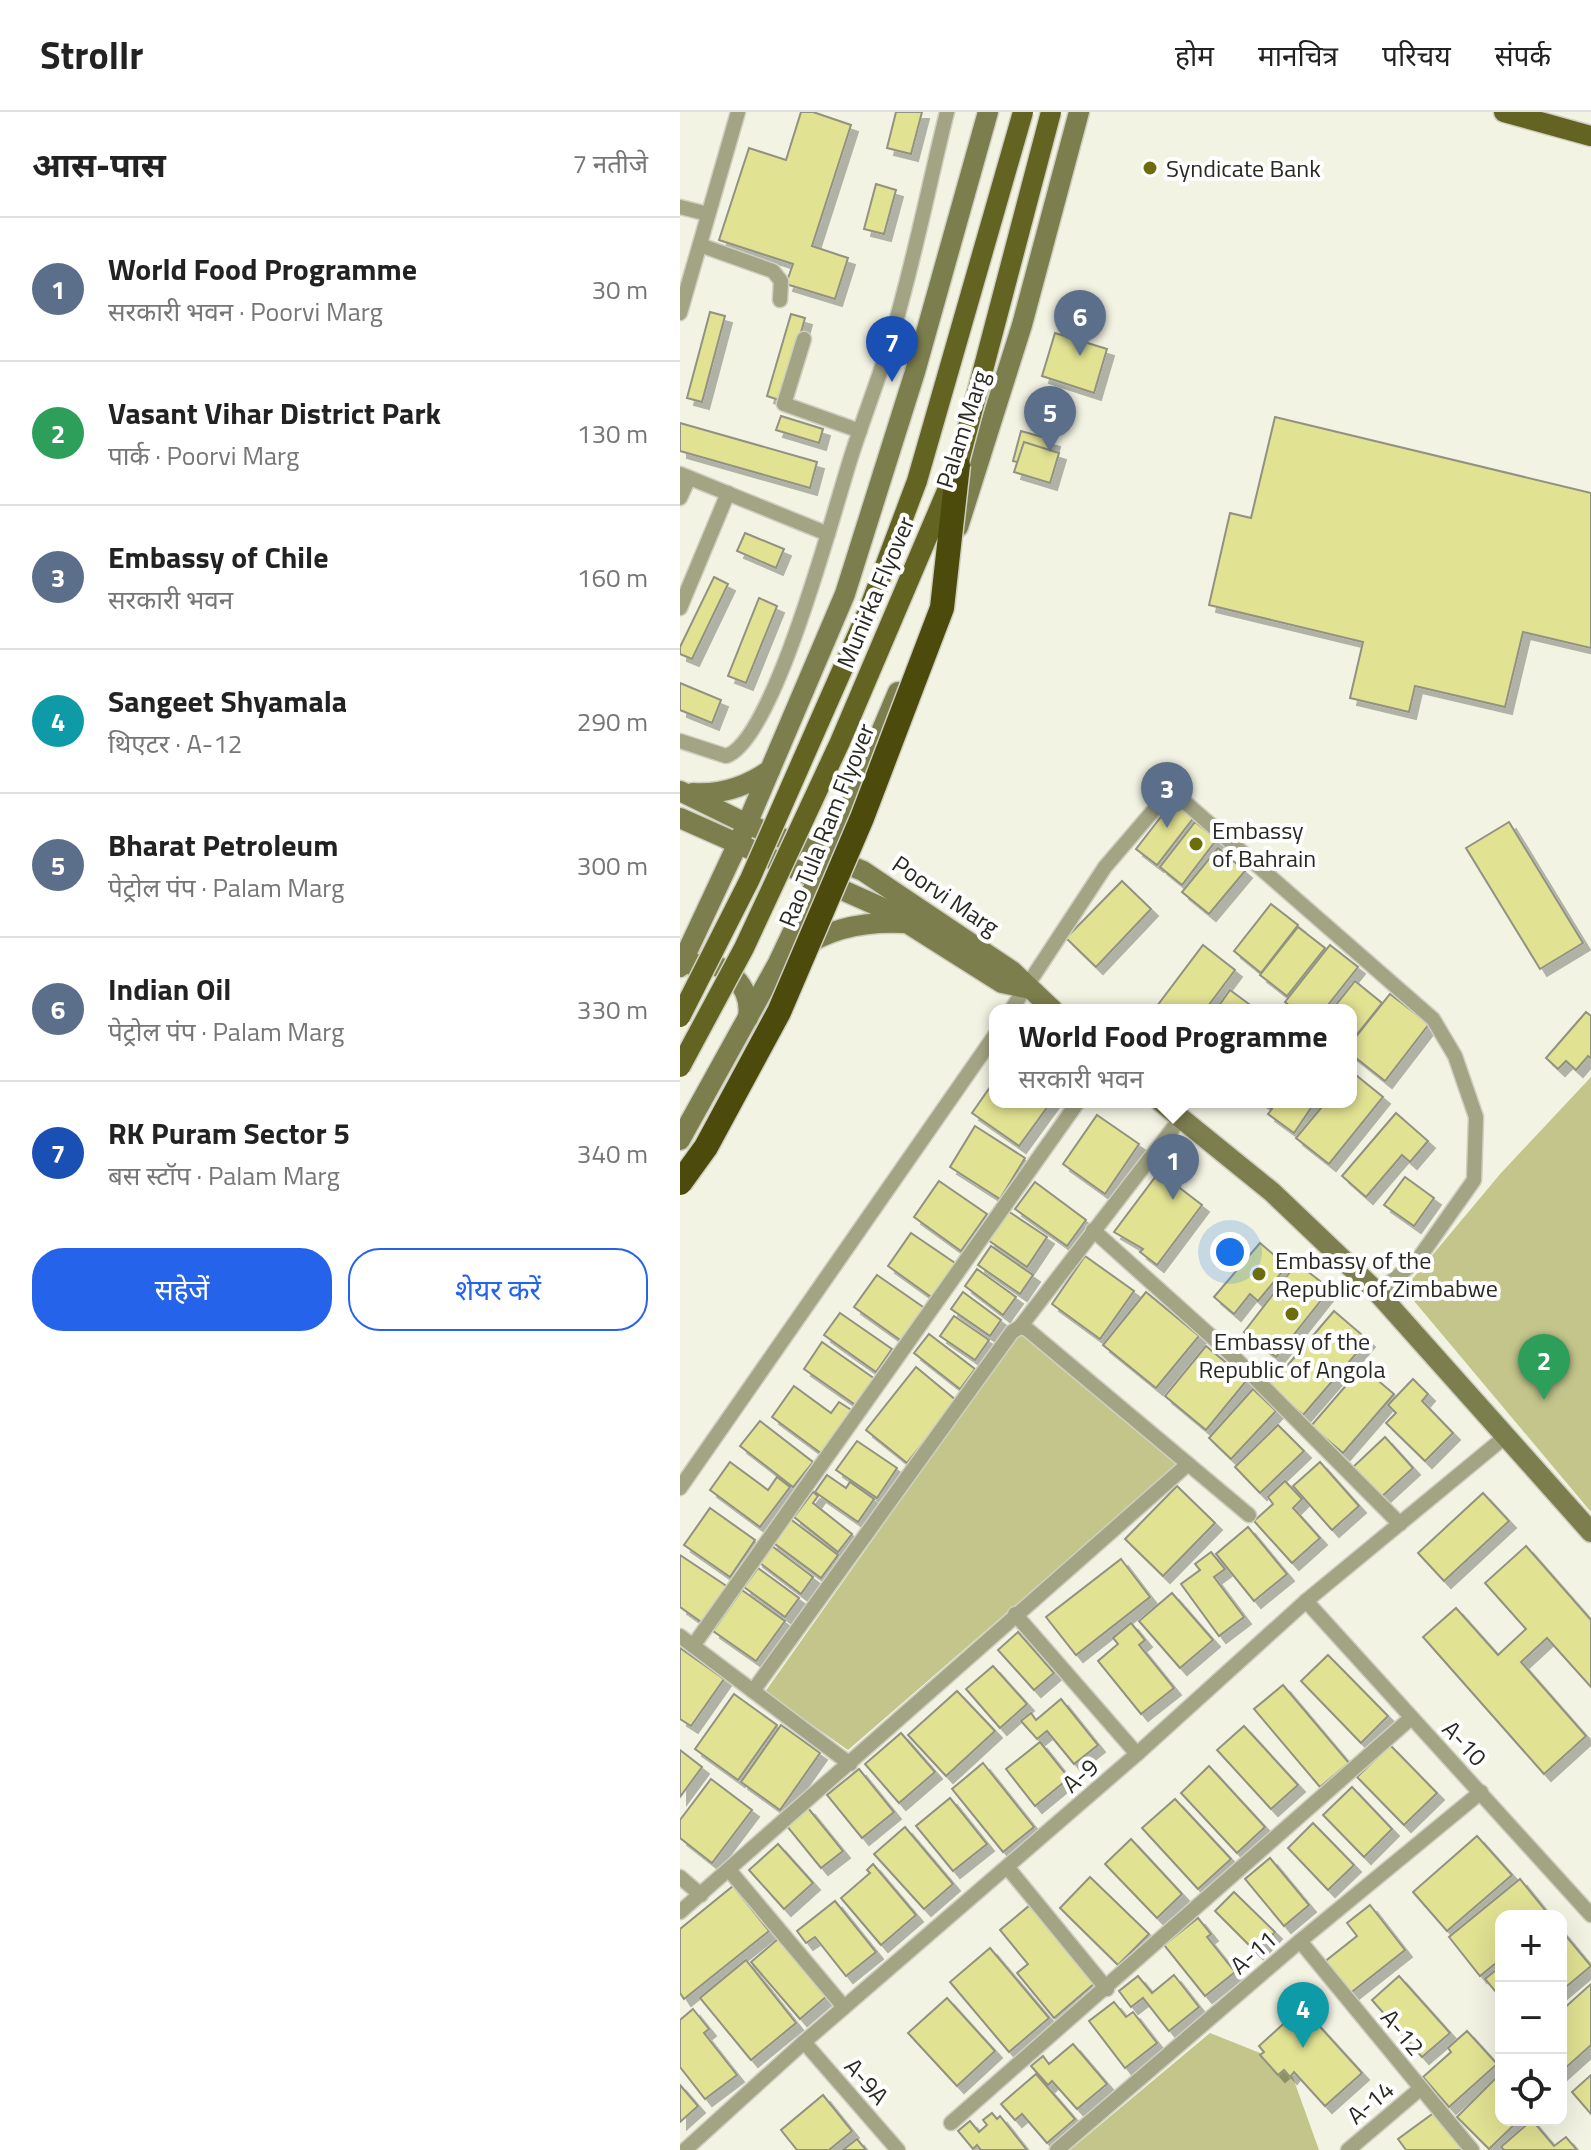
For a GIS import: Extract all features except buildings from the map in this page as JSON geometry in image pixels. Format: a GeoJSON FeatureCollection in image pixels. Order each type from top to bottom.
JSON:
{"type":"FeatureCollection","features":[{"type":"Feature","properties":{"kind":"highway","name":"Rao Tula Ram Flyover"},"geometry":{"type":"LineString","coordinates":[[680,1183],[706,1147],[779,1012],[862,818],[942,608],[958,465]]}},
{"type":"Feature","properties":{"kind":"main road"},"geometry":{"type":"LineString","coordinates":[[680,967],[747,824],[845,594],[915,372],[988,112]]}},
{"type":"Feature","properties":{"kind":"main road","name":"Munirka Flyover"},"geometry":{"type":"LineString","coordinates":[[680,1017],[750,879],[869,609],[917,481],[1023,112]]}},
{"type":"Feature","properties":{"kind":"main road","name":"Munirka Flyover"},"geometry":{"type":"LineString","coordinates":[[680,1067],[744,948],[840,742],[958,465],[1051,112]]}},
{"type":"Feature","properties":{"kind":"main road","name":"Palam Marg"},"geometry":{"type":"LineString","coordinates":[[680,1140],[778,963],[818,880],[926,628],[1022,325],[1079,112]]}},
{"type":"Feature","properties":{"kind":"main road"},"geometry":{"type":"LineString","coordinates":[[1504,112],[1591,136]]}},
{"type":"Feature","properties":{"kind":"main road"},"geometry":{"type":"LineString","coordinates":[[681,791],[715,795],[740,787],[770,770]]}},
{"type":"Feature","properties":{"kind":"main road","name":"Poorvi Marg"},"geometry":{"type":"LineString","coordinates":[[681,791],[747,824],[829,855],[895,890],[1012,971],[1046,1004]]}},
{"type":"Feature","properties":{"kind":"main road","name":"Poorvi Marg"},"geometry":{"type":"LineString","coordinates":[[680,818],[885,909],[1002,983],[1026,988]]}},
{"type":"Feature","properties":{"kind":"main road"},"geometry":{"type":"LineString","coordinates":[[700,828],[714,843],[719,857],[719,885]]}},
{"type":"Feature","properties":{"kind":"main road"},"geometry":{"type":"LineString","coordinates":[[778,963],[830,932],[858,924],[907,923]]}},
{"type":"Feature","properties":{"kind":"main road"},"geometry":{"type":"LineString","coordinates":[[680,975],[694,964],[708,963],[723,969],[748,993],[748,1018]]}},
{"type":"Feature","properties":{"kind":"main road"},"geometry":{"type":"LineString","coordinates":[[1168,1108],[1272,1192],[1378,1293],[1591,1532]]}},
{"type":"Feature","properties":{"kind":"street"},"geometry":{"type":"LineString","coordinates":[[680,313],[738,112]]}},
{"type":"Feature","properties":{"kind":"street"},"geometry":{"type":"LineString","coordinates":[[680,741],[726,756],[737,751],[748,738],[769,697],[805,607],[890,341],[947,112]]}},
{"type":"Feature","properties":{"kind":"street"},"geometry":{"type":"LineString","coordinates":[[680,207],[708,214]]}},
{"type":"Feature","properties":{"kind":"street"},"geometry":{"type":"LineString","coordinates":[[700,245],[773,271],[781,281],[780,300]]}},
{"type":"Feature","properties":{"kind":"street"},"geometry":{"type":"LineString","coordinates":[[804,339],[784,404],[860,431]]}},
{"type":"Feature","properties":{"kind":"street"},"geometry":{"type":"LineString","coordinates":[[680,498],[684,476],[828,534]]}},
{"type":"Feature","properties":{"kind":"street"},"geometry":{"type":"LineString","coordinates":[[680,608],[728,493]]}},
{"type":"Feature","properties":{"kind":"street"},"geometry":{"type":"LineString","coordinates":[[1015,1004],[1105,867],[1171,790],[1433,1019],[1455,1056],[1476,1117],[1474,1180],[1419,1258],[1378,1293]]}},
{"type":"Feature","properties":{"kind":"street"},"geometry":{"type":"LineString","coordinates":[[680,1488],[989,1044]]}},
{"type":"Feature","properties":{"kind":"street"},"geometry":{"type":"LineString","coordinates":[[693,1646],[1074,1108]]}},
{"type":"Feature","properties":{"kind":"street"},"geometry":{"type":"LineString","coordinates":[[753,1691],[1012,1332],[1020,1327],[1181,1118]]}},
{"type":"Feature","properties":{"kind":"street"},"geometry":{"type":"LineString","coordinates":[[1093,1230],[1232,1355],[1400,1524]]}},
{"type":"Feature","properties":{"kind":"street"},"geometry":{"type":"LineString","coordinates":[[1020,1327],[1027,1329],[1249,1515]]}},
{"type":"Feature","properties":{"kind":"street","name":"A-9"},"geometry":{"type":"LineString","coordinates":[[685,2150],[804,2042],[1137,1754],[1306,1601],[1506,1436]]}},
{"type":"Feature","properties":{"kind":"street"},"geometry":{"type":"LineString","coordinates":[[680,1912],[1188,1464]]}},
{"type":"Feature","properties":{"kind":"street","name":"A-10"},"geometry":{"type":"LineString","coordinates":[[1306,1601],[1591,1915]]}},
{"type":"Feature","properties":{"kind":"street"},"geometry":{"type":"LineString","coordinates":[[1015,1614],[1137,1754]]}},
{"type":"Feature","properties":{"kind":"street"},"geometry":{"type":"LineString","coordinates":[[680,1636],[850,1764]]}},
{"type":"Feature","properties":{"kind":"street"},"geometry":{"type":"LineString","coordinates":[[951,2123],[1107,1989],[1411,1718]]}},
{"type":"Feature","properties":{"kind":"street","name":"A-11"},"geometry":{"type":"LineString","coordinates":[[1057,2150],[1300,1941],[1481,1792]]}},
{"type":"Feature","properties":{"kind":"street"},"geometry":{"type":"LineString","coordinates":[[1008,1868],[1107,1989]]}},
{"type":"Feature","properties":{"kind":"street"},"geometry":{"type":"LineString","coordinates":[[729,1870],[844,2007]]}},
{"type":"Feature","properties":{"kind":"street"},"geometry":{"type":"LineString","coordinates":[[680,1877],[701,1895]]}},
{"type":"Feature","properties":{"kind":"street","name":"A-12"},"geometry":{"type":"LineString","coordinates":[[1300,1941],[1472,2150]]}},
{"type":"Feature","properties":{"kind":"street","name":"A-9A"},"geometry":{"type":"LineString","coordinates":[[804,2042],[898,2150]]}},
{"type":"Feature","properties":{"kind":"street","name":"A-14"},"geometry":{"type":"LineString","coordinates":[[1348,2150],[1421,2088]]}},
{"type":"Feature","properties":{"kind":"green space"},"geometry":{"type":"Polygon","coordinates":[[[1591,1077],[1591,1512],[1404,1289],[1501,1173],[1591,1077]]]}},
{"type":"Feature","properties":{"kind":"green space"},"geometry":{"type":"Polygon","coordinates":[[[1019,1333],[1177,1465],[848,1750],[765,1692],[1019,1333]]]}},
{"type":"Feature","properties":{"kind":"green space"},"geometry":{"type":"Polygon","coordinates":[[[1210,2033],[1288,2064],[1319,2150],[1070,2150],[1210,2033]]]}},
{"type":"Feature","properties":{"kind":"place","name":"Syndicate Bank"},"geometry":{"type":"Point","coordinates":[1150,168]}},
{"type":"Feature","properties":{"kind":"place","name":"Indian Oil"},"geometry":{"type":"Point","coordinates":[1080,356]}},
{"type":"Feature","properties":{"kind":"place","name":"RK Puram Sector 5"},"geometry":{"type":"Point","coordinates":[892,382]}},
{"type":"Feature","properties":{"kind":"place","name":"Bharat Petroleum"},"geometry":{"type":"Point","coordinates":[1050,452]}},
{"type":"Feature","properties":{"kind":"place","name":"Embassy of Chile"},"geometry":{"type":"Point","coordinates":[1167,828]}},
{"type":"Feature","properties":{"kind":"place","name":"Embassy of Bahrain"},"geometry":{"type":"Point","coordinates":[1196,844]}},
{"type":"Feature","properties":{"kind":"place","name":"World Food Programme"},"geometry":{"type":"Point","coordinates":[1173,1200]}},
{"type":"Feature","properties":{"kind":"place","name":"Embassy of the Republic of Zimbabwe"},"geometry":{"type":"Point","coordinates":[1259,1274]}},
{"type":"Feature","properties":{"kind":"place","name":"Embassy of the Republic of Angola"},"geometry":{"type":"Point","coordinates":[1292,1314]}},
{"type":"Feature","properties":{"kind":"place","name":"Vasant Vihar District Park"},"geometry":{"type":"Point","coordinates":[1544,1400]}},
{"type":"Feature","properties":{"kind":"place","name":"Sangeet Shyamala"},"geometry":{"type":"Point","coordinates":[1303,2048]}}]}
